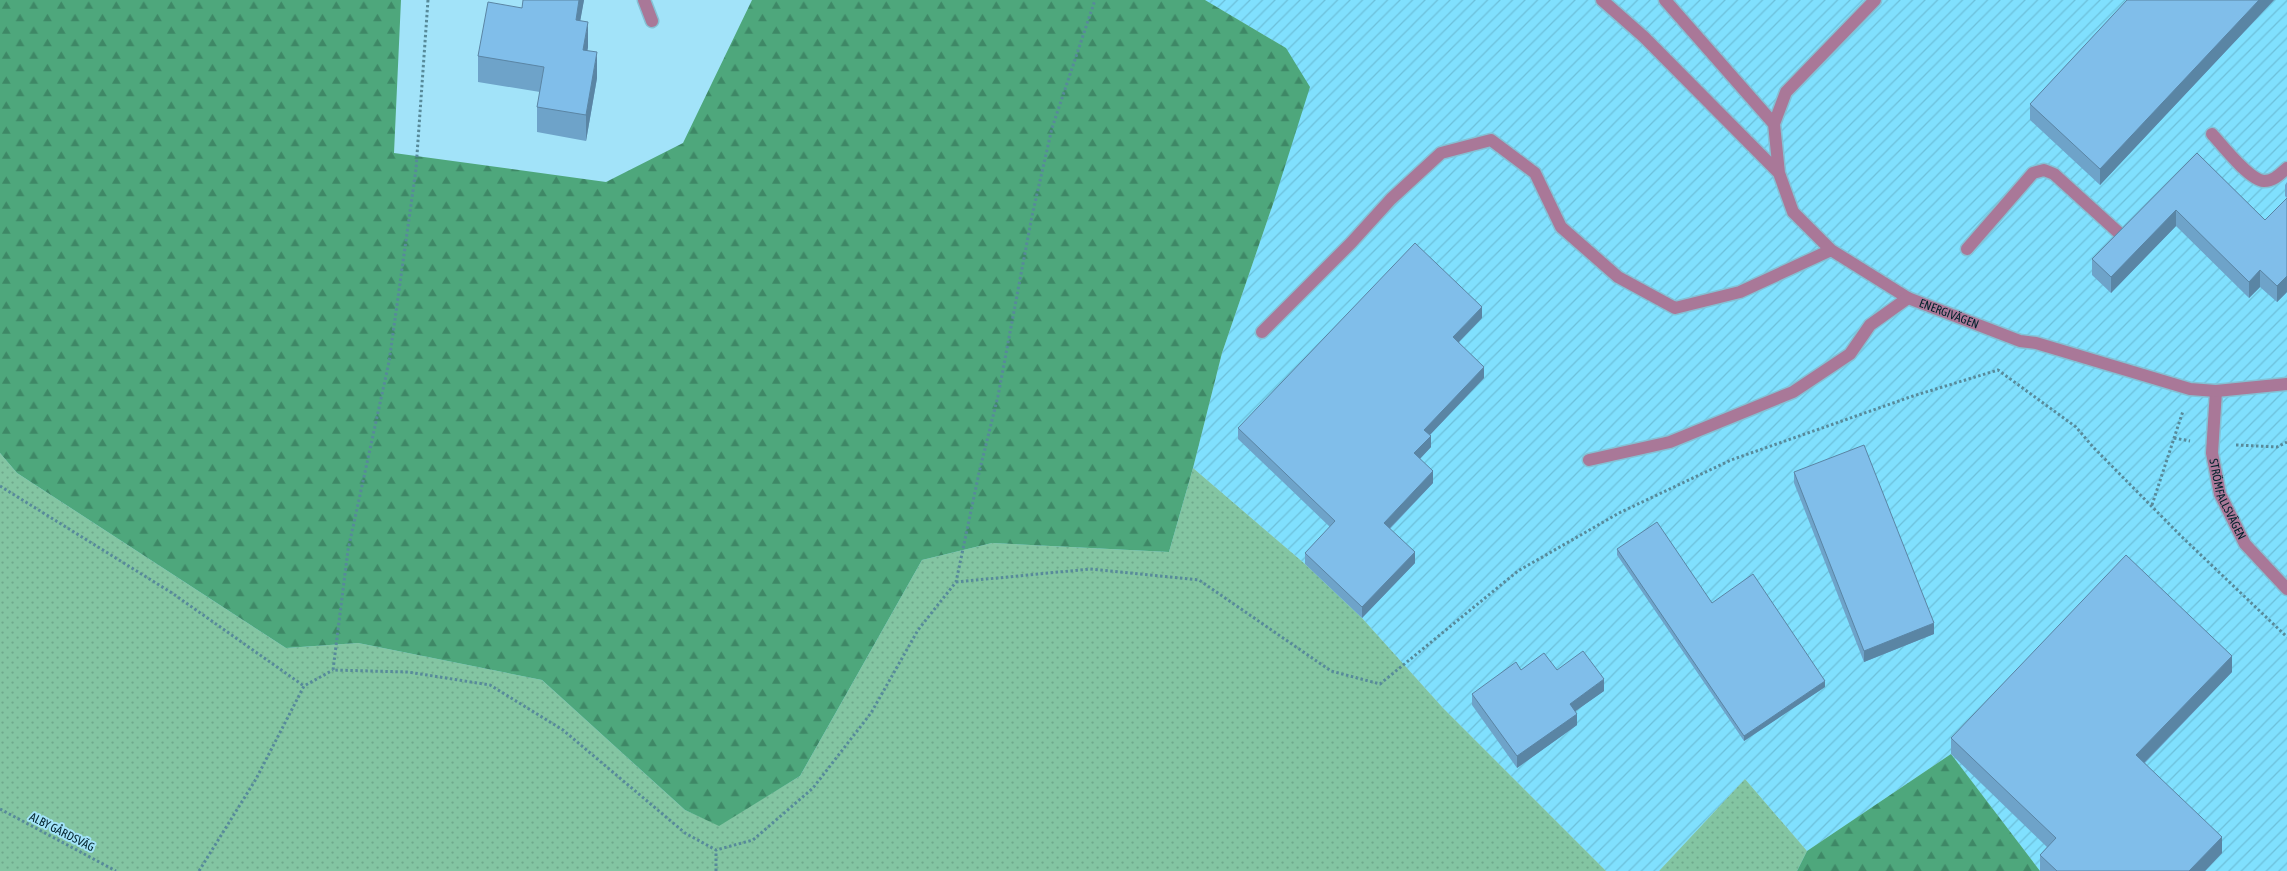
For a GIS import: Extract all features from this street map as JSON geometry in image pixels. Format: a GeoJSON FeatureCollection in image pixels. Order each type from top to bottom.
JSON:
{"type":"FeatureCollection","features":[{"type":"Feature","properties":{"kind":"street"},"geometry":{"type":"LineString","coordinates":[[644,0],[652,21]]}},
{"type":"Feature","properties":{"kind":"street"},"geometry":{"type":"LineString","coordinates":[[1602,0],[1644,37],[1779,173]]}},
{"type":"Feature","properties":{"kind":"street"},"geometry":{"type":"LineString","coordinates":[[1665,0],[1774,124]]}},
{"type":"Feature","properties":{"kind":"street"},"geometry":{"type":"LineString","coordinates":[[1875,0],[1786,92],[1774,124],[1779,173],[1793,212],[1831,250],[1908,298]]}},
{"type":"Feature","properties":{"kind":"street"},"geometry":{"type":"LineString","coordinates":[[2212,134],[2250,175],[2263,181],[2277,178],[2287,168]]}},
{"type":"Feature","properties":{"kind":"street"},"geometry":{"type":"LineString","coordinates":[[1262,332],[1351,243],[1391,199],[1441,153],[1491,140],[1535,173],[1561,227],[1618,277],[1675,308],[1740,292],[1831,250]]}},
{"type":"Feature","properties":{"kind":"street"},"geometry":{"type":"LineString","coordinates":[[1967,249],[2033,173],[2044,170],[2054,174],[2119,233]]}},
{"type":"Feature","properties":{"kind":"street","name":"ENERGIVÄGEN"},"geometry":{"type":"LineString","coordinates":[[1589,460],[1670,442],[1792,392],[1850,354],[1870,325],[1908,298],[2020,341],[2036,343],[2190,389],[2216,391],[2287,384]]}},
{"type":"Feature","properties":{"kind":"street","name":"STRÖMFALLSVÄGEN"},"geometry":{"type":"LineString","coordinates":[[2216,391],[2212,453],[2220,494],[2245,544],[2287,589]]}},
{"type":"Feature","properties":{"kind":"path"},"geometry":{"type":"LineString","coordinates":[[333,670],[348,550],[389,362],[416,170],[428,0]]}},
{"type":"Feature","properties":{"kind":"path"},"geometry":{"type":"LineString","coordinates":[[199,871],[256,779],[304,686],[333,670],[408,672],[490,685],[563,730],[685,833],[716,850],[753,840],[812,788],[871,713],[918,630],[956,582],[979,473],[998,396],[1032,216],[1052,128],[1096,0]]}},
{"type":"Feature","properties":{"kind":"path"},"geometry":{"type":"LineString","coordinates":[[956,582],[1090,569],[1199,580],[1331,671],[1380,684],[1518,571],[1619,513],[1731,460],[1913,396],[1998,370],[2076,427],[2093,447],[2287,637]]}},
{"type":"Feature","properties":{"kind":"path"},"geometry":{"type":"LineString","coordinates":[[2152,505],[2174,438]]}},
{"type":"Feature","properties":{"kind":"path"},"geometry":{"type":"LineString","coordinates":[[2213,444],[2277,446],[2287,442]]}},
{"type":"Feature","properties":{"kind":"path"},"geometry":{"type":"LineString","coordinates":[[0,486],[172,593],[304,686]]}},
{"type":"Feature","properties":{"kind":"path","name":"ALBY GÅRDSVÄG"},"geometry":{"type":"LineString","coordinates":[[0,809],[116,871]]}},
{"type":"Feature","properties":{"kind":"path"},"geometry":{"type":"LineString","coordinates":[[716,850],[716,871]]}},
{"type":"Feature","properties":{"kind":"shaded area"},"geometry":{"type":"Polygon","coordinates":[[[1205,0],[2287,0],[2287,871],[2040,871],[1951,754],[1807,851],[1745,779],[1659,871],[1606,871],[1443,708],[1362,618],[1305,564],[1193,468],[1222,353],[1274,201],[1286,48],[1205,0]]]}},
{"type":"Feature","properties":{"kind":"green space"},"geometry":{"type":"Polygon","coordinates":[[[0,0],[401,0],[394,153],[606,182],[683,143],[752,0],[1205,0],[1286,48],[1310,87],[1274,201],[1222,353],[1193,468],[1169,552],[992,543],[922,560],[800,776],[719,826],[685,810],[542,680],[358,643],[286,648],[17,473],[0,453],[0,0]]]}},
{"type":"Feature","properties":{"kind":"green space"},"geometry":{"type":"Polygon","coordinates":[[[0,453],[17,473],[286,648],[358,643],[542,680],[685,810],[719,825],[800,776],[922,560],[992,543],[1169,552],[1193,468],[1305,564],[1362,618],[1443,708],[1606,871],[0,871],[0,453]]]}},
{"type":"Feature","properties":{"kind":"green space"},"geometry":{"type":"Polygon","coordinates":[[[1951,754],[2040,871],[1797,871],[1807,851],[1951,754]]]}},
{"type":"Feature","properties":{"kind":"green space"},"geometry":{"type":"Polygon","coordinates":[[[1745,779],[1807,851],[1797,871],[1659,871],[1745,779]]]}},
{"type":"Feature","properties":{"kind":"building"},"geometry":{"type":"Polygon","coordinates":[[[523,0],[579,0],[576,20],[588,22],[583,50],[597,52],[586,115],[537,107],[544,67],[478,56],[488,2],[522,8],[523,0]]]}},
{"type":"Feature","properties":{"kind":"building"},"geometry":{"type":"Polygon","coordinates":[[[2127,0],[2259,0],[2100,169],[2030,104],[2127,0]]]}},
{"type":"Feature","properties":{"kind":"building"},"geometry":{"type":"Polygon","coordinates":[[[2197,153],[2265,220],[2287,198],[2287,276],[2277,286],[2260,270],[2249,282],[2176,210],[2111,277],[2092,259],[2197,153]]]}},
{"type":"Feature","properties":{"kind":"building"},"geometry":{"type":"Polygon","coordinates":[[[1415,243],[1482,307],[1453,337],[1484,367],[1424,430],[1431,436],[1414,453],[1433,471],[1384,523],[1415,552],[1362,607],[1305,553],[1335,521],[1238,428],[1415,243]]]}},
{"type":"Feature","properties":{"kind":"building"},"geometry":{"type":"Polygon","coordinates":[[[1864,445],[1934,623],[1864,651],[1794,472],[1864,445]]]}},
{"type":"Feature","properties":{"kind":"building"},"geometry":{"type":"Polygon","coordinates":[[[1657,522],[1712,603],[1753,574],[1825,681],[1744,736],[1617,549],[1657,522]]]}},
{"type":"Feature","properties":{"kind":"building"},"geometry":{"type":"Polygon","coordinates":[[[2126,555],[2232,656],[2136,755],[2222,837],[2189,871],[2057,871],[2040,855],[2056,838],[1951,738],[2126,555]]]}},
{"type":"Feature","properties":{"kind":"building"},"geometry":{"type":"Polygon","coordinates":[[[1583,651],[1604,679],[1570,704],[1577,714],[1517,756],[1472,694],[1516,662],[1521,670],[1544,653],[1557,670],[1583,651]]]}}]}
